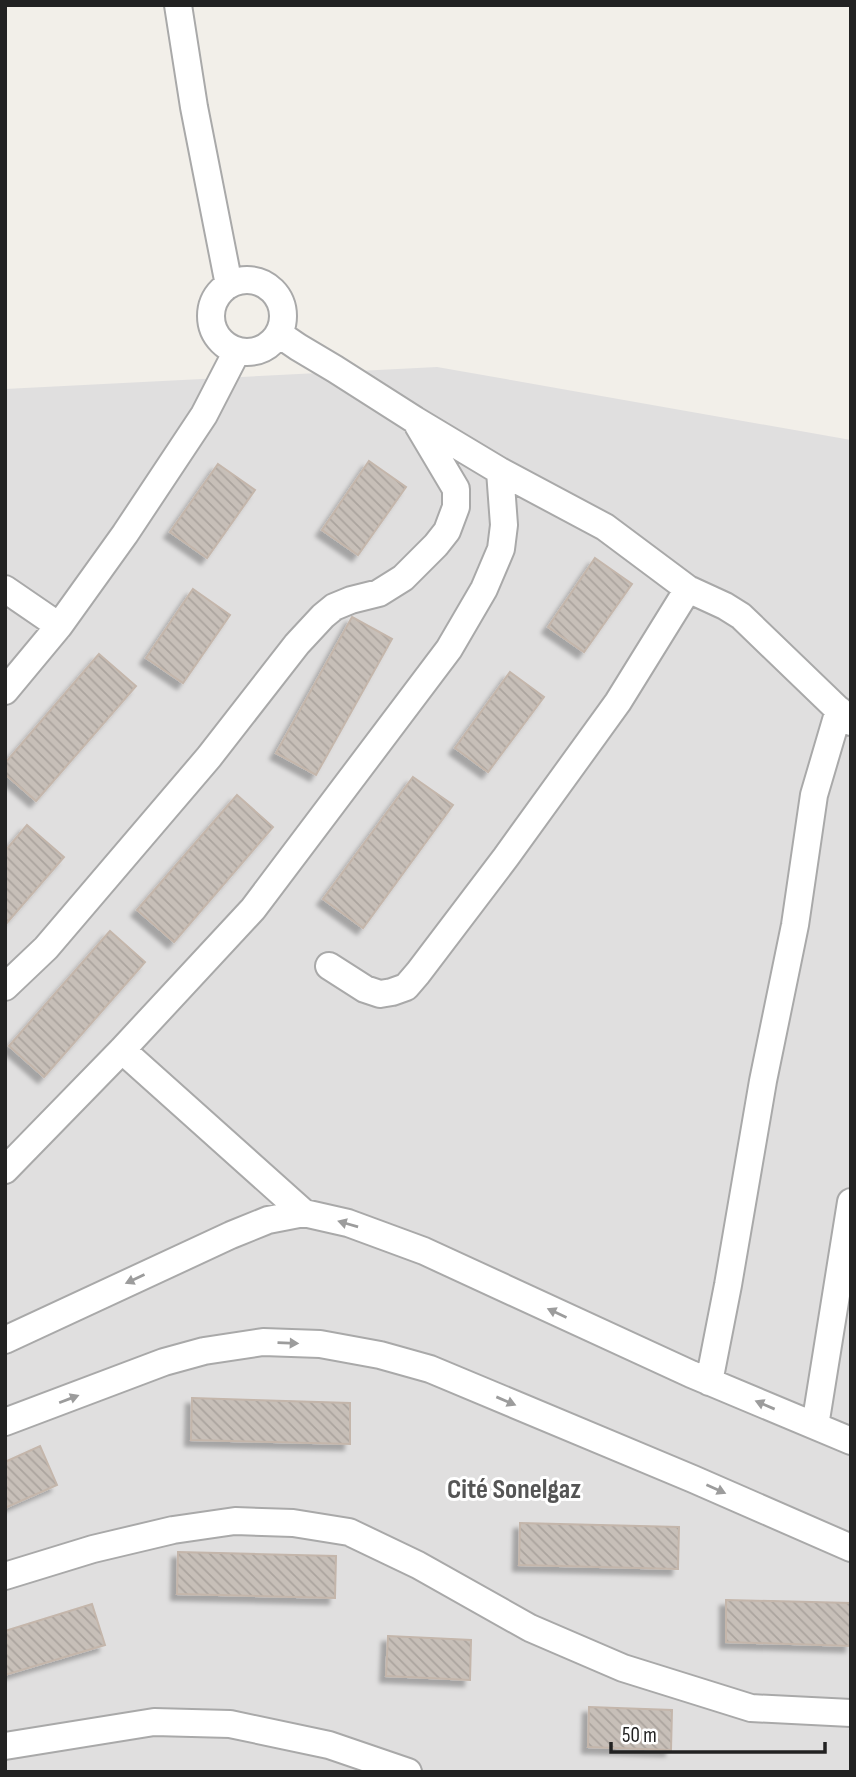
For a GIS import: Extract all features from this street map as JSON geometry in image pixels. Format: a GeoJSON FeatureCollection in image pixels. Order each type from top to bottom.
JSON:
{"type":"FeatureCollection","features":[{"type":"Feature","properties":{"kind":"street"},"geometry":{"type":"LineString","coordinates":[[178,5],[194,107],[229,285]]}},
{"type":"Feature","properties":{"kind":"street"},"geometry":{"type":"LineString","coordinates":[[240,281],[263,284],[279,300],[283,312],[279,334],[261,350],[237,351],[218,337],[213,327],[211,315],[214,303],[229,285],[240,281]]}},
{"type":"Feature","properties":{"kind":"street"},"geometry":{"type":"LineString","coordinates":[[279,334],[500,471],[605,527],[688,589],[741,616],[845,716],[814,795],[795,925],[763,1081],[709,1382]]}},
{"type":"Feature","properties":{"kind":"street"},"geometry":{"type":"LineString","coordinates":[[5,691],[59,626],[125,534],[205,415],[237,351]]}},
{"type":"Feature","properties":{"kind":"street"},"geometry":{"type":"LineString","coordinates":[[5,987],[46,948],[209,757],[297,645],[324,616],[334,607],[379,593],[402,578],[447,531],[456,507],[456,489],[415,420]]}},
{"type":"Feature","properties":{"kind":"street"},"geometry":{"type":"LineString","coordinates":[[5,1170],[122,1050],[253,909],[449,649],[484,589],[501,549],[504,525],[500,471]]}},
{"type":"Feature","properties":{"kind":"street"},"geometry":{"type":"LineString","coordinates":[[5,589],[59,626]]}},
{"type":"Feature","properties":{"kind":"street"},"geometry":{"type":"LineString","coordinates":[[329,966],[365,989],[380,995],[406,987],[506,857],[618,702],[688,589]]}},
{"type":"Feature","properties":{"kind":"street"},"geometry":{"type":"LineString","coordinates":[[122,1050],[304,1213]]}},
{"type":"Feature","properties":{"kind":"street"},"geometry":{"type":"LineString","coordinates":[[815,1426],[851,1202]]}},
{"type":"Feature","properties":{"kind":"street"},"geometry":{"type":"LineString","coordinates":[[5,1340],[231,1235],[268,1220],[304,1213],[348,1223],[424,1251],[709,1382],[851,1441]]}},
{"type":"Feature","properties":{"kind":"street"},"geometry":{"type":"LineString","coordinates":[[5,1422],[164,1362],[204,1351],[263,1342],[320,1344],[380,1355],[430,1369],[851,1548]]}},
{"type":"Feature","properties":{"kind":"street"},"geometry":{"type":"LineString","coordinates":[[5,1576],[93,1549],[173,1530],[235,1521],[293,1523],[349,1532],[418,1565],[530,1628],[623,1668],[751,1709],[851,1713]]}},
{"type":"Feature","properties":{"kind":"street"},"geometry":{"type":"LineString","coordinates":[[5,1746],[155,1722],[230,1724],[329,1745],[408,1772]]}},
{"type":"Feature","properties":{"kind":"shaded area"},"geometry":{"type":"Polygon","coordinates":[[[437,367],[851,440],[851,1772],[5,1772],[5,389],[437,367]]]}},
{"type":"Feature","properties":{"kind":"building"},"geometry":{"type":"Polygon","coordinates":[[[369,461],[406,487],[358,555],[322,530],[369,461]]]}},
{"type":"Feature","properties":{"kind":"building"},"geometry":{"type":"Polygon","coordinates":[[[218,464],[255,490],[207,558],[170,532],[218,464]]]}},
{"type":"Feature","properties":{"kind":"building"},"geometry":{"type":"Polygon","coordinates":[[[595,558],[632,584],[584,652],[548,627],[595,558]]]}},
{"type":"Feature","properties":{"kind":"building"},"geometry":{"type":"Polygon","coordinates":[[[193,589],[230,615],[183,683],[146,658],[193,589]]]}},
{"type":"Feature","properties":{"kind":"building"},"geometry":{"type":"Polygon","coordinates":[[[352,617],[392,639],[316,775],[276,753],[352,617]]]}},
{"type":"Feature","properties":{"kind":"building"},"geometry":{"type":"Polygon","coordinates":[[[99,654],[136,686],[36,801],[5,774],[5,763],[99,654]]]}},
{"type":"Feature","properties":{"kind":"building"},"geometry":{"type":"Polygon","coordinates":[[[510,672],[544,697],[488,772],[455,748],[510,672]]]}},
{"type":"Feature","properties":{"kind":"building"},"geometry":{"type":"Polygon","coordinates":[[[413,777],[453,805],[363,928],[323,899],[413,777]]]}},
{"type":"Feature","properties":{"kind":"building"},"geometry":{"type":"Polygon","coordinates":[[[237,795],[273,827],[174,942],[137,910],[237,795]]]}},
{"type":"Feature","properties":{"kind":"building"},"geometry":{"type":"Polygon","coordinates":[[[27,825],[64,857],[5,925],[5,851],[27,825]]]}},
{"type":"Feature","properties":{"kind":"building"},"geometry":{"type":"Polygon","coordinates":[[[110,931],[145,962],[44,1077],[9,1046],[110,931]]]}},
{"type":"Feature","properties":{"kind":"building"},"geometry":{"type":"Polygon","coordinates":[[[192,1398],[350,1403],[350,1444],[191,1440],[192,1398]]]}},
{"type":"Feature","properties":{"kind":"building"},"geometry":{"type":"Polygon","coordinates":[[[40,1446],[57,1485],[5,1508],[5,1462],[40,1446]]]}},
{"type":"Feature","properties":{"kind":"building"},"geometry":{"type":"Polygon","coordinates":[[[520,1523],[679,1527],[678,1569],[519,1565],[520,1523]]]}},
{"type":"Feature","properties":{"kind":"building"},"geometry":{"type":"Polygon","coordinates":[[[178,1552],[336,1556],[335,1598],[177,1594],[178,1552]]]}},
{"type":"Feature","properties":{"kind":"building"},"geometry":{"type":"Polygon","coordinates":[[[726,1600],[851,1603],[851,1646],[726,1642],[726,1600]]]}},
{"type":"Feature","properties":{"kind":"building"},"geometry":{"type":"Polygon","coordinates":[[[92,1604],[105,1645],[5,1675],[5,1631],[92,1604]]]}},
{"type":"Feature","properties":{"kind":"building"},"geometry":{"type":"Polygon","coordinates":[[[388,1636],[471,1640],[470,1680],[386,1676],[388,1636]]]}},
{"type":"Feature","properties":{"kind":"building"},"geometry":{"type":"Polygon","coordinates":[[[589,1707],[672,1710],[671,1750],[588,1747],[589,1707]]]}},
{"type":"Feature","properties":{"kind":"district","name":"Cité Sonelgaz"},"geometry":{"type":"Point","coordinates":[514,1489]}}]}
